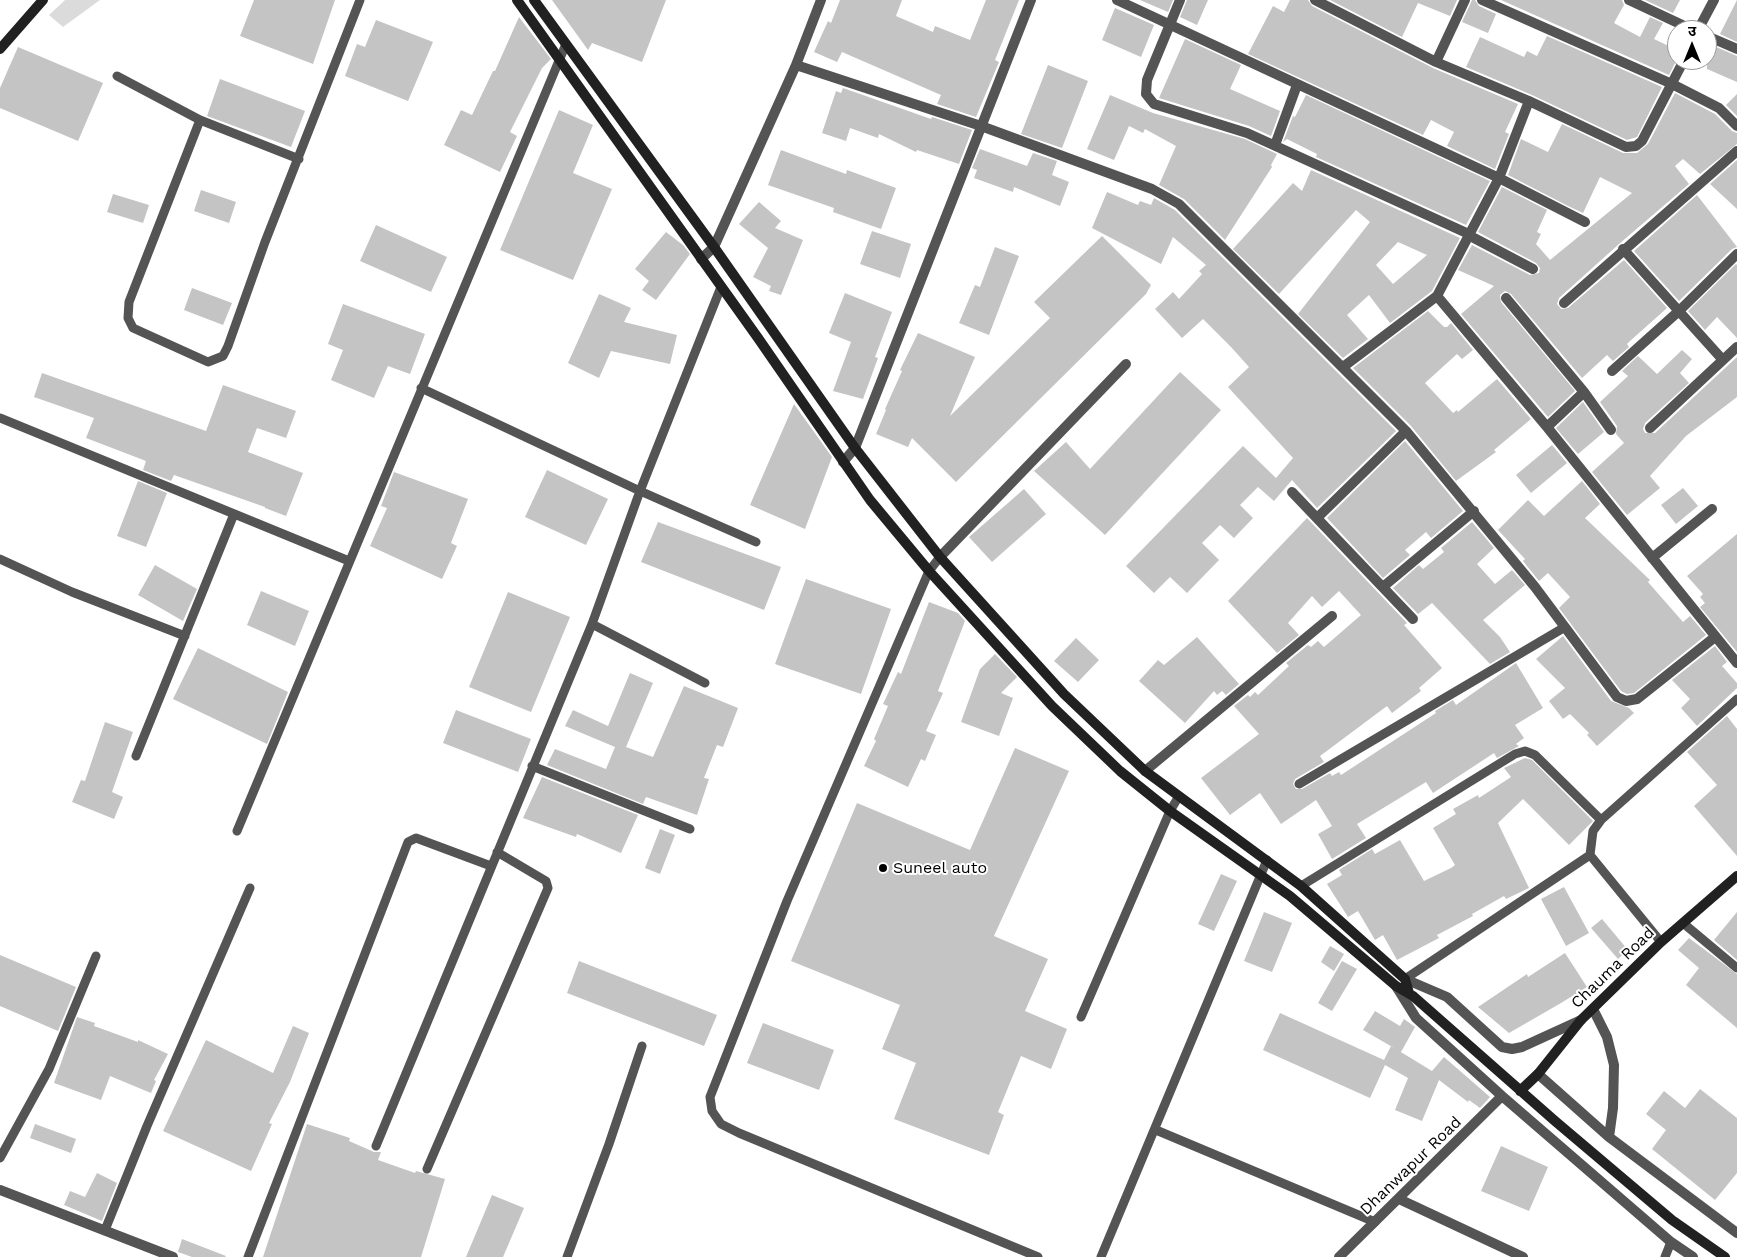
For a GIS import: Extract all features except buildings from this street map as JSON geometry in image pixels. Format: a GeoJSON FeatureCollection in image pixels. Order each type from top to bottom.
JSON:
{"type":"FeatureCollection","features":[{"type":"Feature","properties":{"kind":"street"},"geometry":{"type":"LineString","coordinates":[[0,49],[43,0]]}},
{"type":"Feature","properties":{"kind":"street"},"geometry":{"type":"LineString","coordinates":[[517,0],[702,259],[870,500],[929,571],[1052,706],[1120,771],[1170,810],[1290,896],[1396,986],[1409,993],[1520,1091],[1672,1220],[1725,1257]]}},
{"type":"Feature","properties":{"kind":"street"},"geometry":{"type":"LineString","coordinates":[[534,0],[714,247],[855,448],[940,557],[1064,694],[1145,771],[1301,886],[1406,979],[1451,1000],[1502,1047],[1512,1049],[1522,1047],[1581,1020]]}},
{"type":"Feature","properties":{"kind":"street"},"geometry":{"type":"LineString","coordinates":[[702,259],[714,247],[796,65],[821,0]]}},
{"type":"Feature","properties":{"kind":"street"},"geometry":{"type":"LineString","coordinates":[[843,462],[855,448],[1031,0]]}},
{"type":"Feature","properties":{"kind":"street"},"geometry":{"type":"LineString","coordinates":[[1117,0],[1168,26],[1499,178],[1585,222]]}},
{"type":"Feature","properties":{"kind":"street"},"geometry":{"type":"LineString","coordinates":[[1180,0],[1147,80],[1146,94],[1154,104],[1247,133],[1275,145],[1472,236],[1533,269]]}},
{"type":"Feature","properties":{"kind":"street"},"geometry":{"type":"LineString","coordinates":[[1314,0],[1436,62],[1529,101],[1626,147],[1636,146],[1642,141],[1679,70]]}},
{"type":"Feature","properties":{"kind":"street"},"geometry":{"type":"LineString","coordinates":[[1436,62],[1465,0]]}},
{"type":"Feature","properties":{"kind":"street"},"geometry":{"type":"LineString","coordinates":[[1482,0],[1672,84],[1719,108],[1737,126]]}},
{"type":"Feature","properties":{"kind":"street"},"geometry":{"type":"LineString","coordinates":[[1628,0],[1671,20]]}},
{"type":"Feature","properties":{"kind":"street"},"geometry":{"type":"LineString","coordinates":[[1703,20],[1714,0]]}},
{"type":"Feature","properties":{"kind":"street"},"geometry":{"type":"LineString","coordinates":[[1717,40],[1737,48]]}},
{"type":"Feature","properties":{"kind":"street"},"geometry":{"type":"LineString","coordinates":[[796,65],[981,126],[1167,196],[1179,204],[1406,431],[1474,511],[1617,697],[1626,701],[1637,699],[1715,636]]}},
{"type":"Feature","properties":{"kind":"street"},"geometry":{"type":"LineString","coordinates":[[1275,145],[1298,85]]}},
{"type":"Feature","properties":{"kind":"street"},"geometry":{"type":"LineString","coordinates":[[1343,367],[1437,296],[1472,236],[1499,178],[1529,101]]}},
{"type":"Feature","properties":{"kind":"street"},"geometry":{"type":"LineString","coordinates":[[1564,303],[1737,151]]}},
{"type":"Feature","properties":{"kind":"street"},"geometry":{"type":"LineString","coordinates":[[640,173],[652,163]]}},
{"type":"Feature","properties":{"kind":"street"},"geometry":{"type":"LineString","coordinates":[[1624,249],[1722,358]]}},
{"type":"Feature","properties":{"kind":"street"},"geometry":{"type":"LineString","coordinates":[[1612,371],[1680,310],[1737,254]]}},
{"type":"Feature","properties":{"kind":"street"},"geometry":{"type":"LineString","coordinates":[[1437,296],[1547,427],[1737,663]]}},
{"type":"Feature","properties":{"kind":"street"},"geometry":{"type":"LineString","coordinates":[[1506,298],[1584,392],[1611,430]]}},
{"type":"Feature","properties":{"kind":"street"},"geometry":{"type":"LineString","coordinates":[[1650,428],[1722,358],[1737,347]]}},
{"type":"Feature","properties":{"kind":"street"},"geometry":{"type":"LineString","coordinates":[[940,557],[1126,364]]}},
{"type":"Feature","properties":{"kind":"street"},"geometry":{"type":"LineString","coordinates":[[1547,427],[1584,392]]}},
{"type":"Feature","properties":{"kind":"street"},"geometry":{"type":"LineString","coordinates":[[1318,517],[1406,431]]}},
{"type":"Feature","properties":{"kind":"street"},"geometry":{"type":"LineString","coordinates":[[1292,492],[1384,586],[1413,619]]}},
{"type":"Feature","properties":{"kind":"street"},"geometry":{"type":"LineString","coordinates":[[1652,558],[1712,509]]}},
{"type":"Feature","properties":{"kind":"street"},"geometry":{"type":"LineString","coordinates":[[1384,586],[1474,511]]}},
{"type":"Feature","properties":{"kind":"street"},"geometry":{"type":"LineString","coordinates":[[1145,771],[1332,616]]}},
{"type":"Feature","properties":{"kind":"street"},"geometry":{"type":"LineString","coordinates":[[1052,706],[1064,694]]}},
{"type":"Feature","properties":{"kind":"street","name":"Chauma Road"},"geometry":{"type":"LineString","coordinates":[[1520,1091],[1538,1074],[1581,1020],[1661,942],[1737,876]]}},
{"type":"Feature","properties":{"kind":"street"},"geometry":{"type":"LineString","coordinates":[[1406,979],[1409,993]]}},
{"type":"Feature","properties":{"kind":"street"},"geometry":{"type":"LineString","coordinates":[[1396,986],[1416,1018],[1502,1096],[1671,1242],[1693,1257]]}},
{"type":"Feature","properties":{"kind":"street"},"geometry":{"type":"LineString","coordinates":[[1593,1009],[1607,1037],[1614,1066],[1613,1108],[1609,1137]]}},
{"type":"Feature","properties":{"kind":"street"},"geometry":{"type":"LineString","coordinates":[[1538,1074],[1609,1137],[1737,1234]]}},
{"type":"Feature","properties":{"kind":"street","name":"Dhanwapur Road"},"geometry":{"type":"LineString","coordinates":[[1340,1257],[1502,1096]]}},
{"type":"Feature","properties":{"kind":"street"},"geometry":{"type":"LineString","coordinates":[[0,1190],[173,1257]]}},
{"type":"Feature","properties":{"kind":"street"},"geometry":{"type":"LineString","coordinates":[[1399,1199],[1523,1257]]}},
{"type":"Feature","properties":{"kind":"lane"},"geometry":{"type":"LineString","coordinates":[[200,120],[129,302],[128,318],[133,328],[208,362],[223,356],[228,346],[265,242],[360,0]]}},
{"type":"Feature","properties":{"kind":"lane"},"geometry":{"type":"LineString","coordinates":[[237,831],[566,44]]}},
{"type":"Feature","properties":{"kind":"lane"},"geometry":{"type":"LineString","coordinates":[[117,76],[200,120],[299,159]]}},
{"type":"Feature","properties":{"kind":"lane"},"geometry":{"type":"LineString","coordinates":[[376,1146],[592,624],[640,492],[721,287]]}},
{"type":"Feature","properties":{"kind":"lane"},"geometry":{"type":"LineString","coordinates":[[421,388],[640,492],[756,542]]}},
{"type":"Feature","properties":{"kind":"lane"},"geometry":{"type":"LineString","coordinates":[[0,418],[349,562]]}},
{"type":"Feature","properties":{"kind":"lane"},"geometry":{"type":"LineString","coordinates":[[136,756],[234,514]]}},
{"type":"Feature","properties":{"kind":"lane"},"geometry":{"type":"LineString","coordinates":[[940,557],[929,571],[787,901],[710,1097],[712,1111],[721,1124],[1038,1257]]}},
{"type":"Feature","properties":{"kind":"lane"},"geometry":{"type":"LineString","coordinates":[[0,559],[72,592],[185,636]]}},
{"type":"Feature","properties":{"kind":"lane"},"geometry":{"type":"LineString","coordinates":[[592,624],[705,683]]}},
{"type":"Feature","properties":{"kind":"lane"},"geometry":{"type":"LineString","coordinates":[[1299,784],[1565,627]]}},
{"type":"Feature","properties":{"kind":"lane"},"geometry":{"type":"LineString","coordinates":[[1661,942],[1590,856],[1593,831],[1601,820],[1737,699]]}},
{"type":"Feature","properties":{"kind":"lane"},"geometry":{"type":"LineString","coordinates":[[1301,886],[1516,754],[1525,751],[1535,755],[1601,820]]}},
{"type":"Feature","properties":{"kind":"lane"},"geometry":{"type":"LineString","coordinates":[[532,766],[690,829]]}},
{"type":"Feature","properties":{"kind":"lane"},"geometry":{"type":"LineString","coordinates":[[1081,1017],[1170,810],[1180,796]]}},
{"type":"Feature","properties":{"kind":"lane"},"geometry":{"type":"LineString","coordinates":[[248,1257],[408,842],[416,838],[491,866]]}},
{"type":"Feature","properties":{"kind":"lane"},"geometry":{"type":"LineString","coordinates":[[427,1169],[548,888],[546,881],[497,852]]}},
{"type":"Feature","properties":{"kind":"lane"},"geometry":{"type":"LineString","coordinates":[[1406,979],[1590,856]]}},
{"type":"Feature","properties":{"kind":"lane"},"geometry":{"type":"LineString","coordinates":[[1101,1257],[1156,1130],[1267,860]]}},
{"type":"Feature","properties":{"kind":"lane"},"geometry":{"type":"LineString","coordinates":[[105,1230],[147,1126],[250,888]]}},
{"type":"Feature","properties":{"kind":"lane"},"geometry":{"type":"LineString","coordinates":[[1683,923],[1737,968]]}},
{"type":"Feature","properties":{"kind":"lane"},"geometry":{"type":"LineString","coordinates":[[0,1158],[49,1069],[96,956]]}},
{"type":"Feature","properties":{"kind":"lane"},"geometry":{"type":"LineString","coordinates":[[566,1257],[609,1144],[642,1046]]}},
{"type":"Feature","properties":{"kind":"lane"},"geometry":{"type":"LineString","coordinates":[[1156,1130],[1375,1222]]}},
{"type":"Feature","properties":{"kind":"lane"},"geometry":{"type":"LineString","coordinates":[[1665,1257],[1671,1242]]}},
{"type":"Feature","properties":{"kind":"shaded area"},"geometry":{"type":"Polygon","coordinates":[[[65,0],[100,0],[63,27],[49,15],[65,0]]]}},
{"type":"Feature","properties":{"kind":"place","name":"Suneel auto"},"geometry":{"type":"Point","coordinates":[883,868]}}]}
